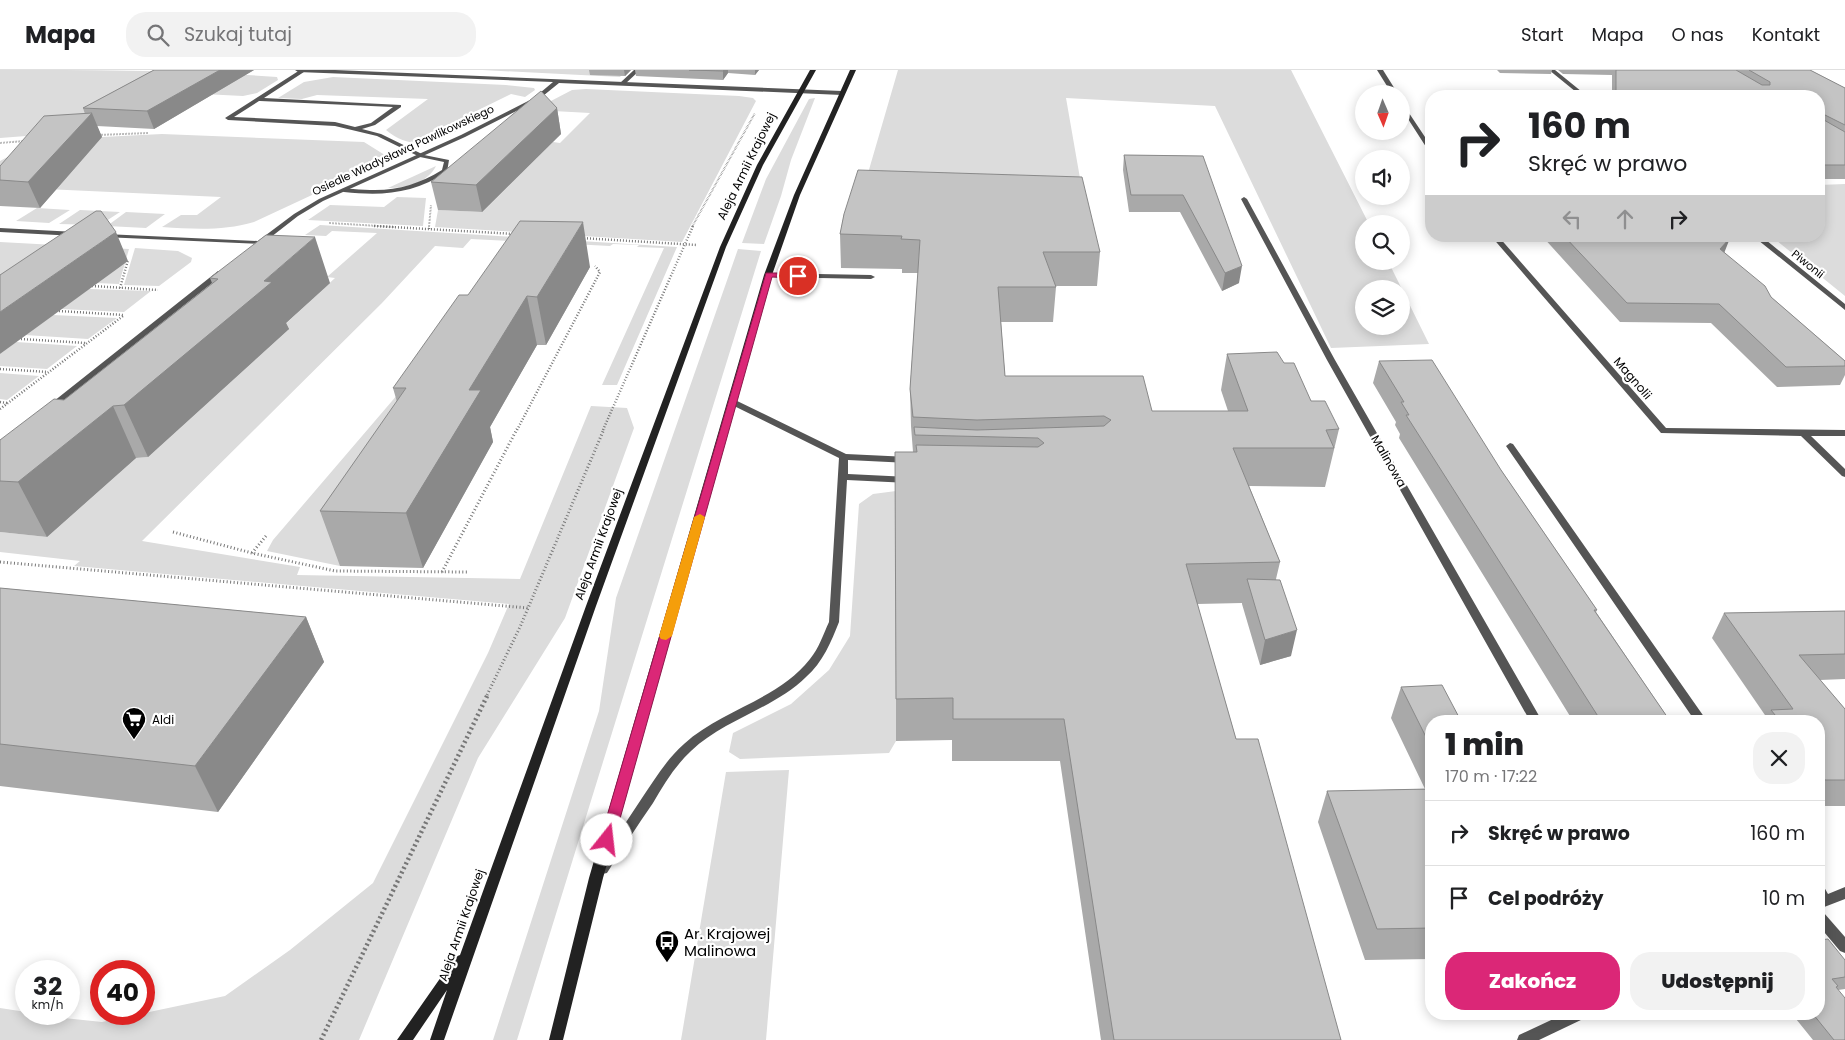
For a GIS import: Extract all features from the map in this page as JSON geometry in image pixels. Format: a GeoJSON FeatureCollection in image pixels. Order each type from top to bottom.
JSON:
{"type":"FeatureCollection","features":[{"type":"Feature","properties":{"kind":"street"},"geometry":{"type":"LineString","coordinates":[[298,70],[842,94]]}},
{"type":"Feature","properties":{"kind":"street"},"geometry":{"type":"LineString","coordinates":[[304,70],[228,118],[335,124],[379,135],[422,156],[447,161],[445,171],[420,186],[400,192],[344,190]]}},
{"type":"Feature","properties":{"kind":"street"},"geometry":{"type":"LineString","coordinates":[[622,84],[637,70]]}},
{"type":"Feature","properties":{"kind":"street","name":"Aleja Armii Krajowej"},"geometry":{"type":"LineString","coordinates":[[437,1040],[467,952],[724,247],[760,165],[813,70]]}},
{"type":"Feature","properties":{"kind":"street"},"geometry":{"type":"LineString","coordinates":[[556,1040],[596,878],[768,275],[797,194],[853,70]]}},
{"type":"Feature","properties":{"kind":"street"},"geometry":{"type":"LineString","coordinates":[[1380,70],[1390,85]]}},
{"type":"Feature","properties":{"kind":"street"},"geometry":{"type":"LineString","coordinates":[[1552,70],[1577,90]]}},
{"type":"Feature","properties":{"kind":"street","name":"Osiedle Władysława Pawlikowskiego"},"geometry":{"type":"LineString","coordinates":[[251,249],[288,221],[321,200],[422,156],[536,99],[558,81]]}},
{"type":"Feature","properties":{"kind":"street"},"geometry":{"type":"LineString","coordinates":[[259,99],[398,106],[373,124],[354,129]]}},
{"type":"Feature","properties":{"kind":"street"},"geometry":{"type":"LineString","coordinates":[[1410,117],[1425,141]]}},
{"type":"Feature","properties":{"kind":"street","name":"Malinowa"},"geometry":{"type":"LineString","coordinates":[[1244,199],[1331,360],[1533,715]]}},
{"type":"Feature","properties":{"kind":"street"},"geometry":{"type":"LineString","coordinates":[[0,230],[80,234]]}},
{"type":"Feature","properties":{"kind":"street"},"geometry":{"type":"LineString","coordinates":[[100,235],[259,243]]}},
{"type":"Feature","properties":{"kind":"street","name":"Magnolii"},"geometry":{"type":"LineString","coordinates":[[1499,242],[1664,430],[1803,433]]}},
{"type":"Feature","properties":{"kind":"street","name":"Piwonii"},"geometry":{"type":"LineString","coordinates":[[1763,242],[1845,308]]}},
{"type":"Feature","properties":{"kind":"street"},"geometry":{"type":"LineString","coordinates":[[47,411],[228,268]]}},
{"type":"Feature","properties":{"kind":"street"},"geometry":{"type":"LineString","coordinates":[[768,275],[871,277]]}},
{"type":"Feature","properties":{"kind":"street"},"geometry":{"type":"LineString","coordinates":[[733,402],[844,457],[919,460]]}},
{"type":"Feature","properties":{"kind":"street"},"geometry":{"type":"LineString","coordinates":[[1803,433],[1845,433]]}},
{"type":"Feature","properties":{"kind":"street"},"geometry":{"type":"LineString","coordinates":[[1803,433],[1845,474]]}},
{"type":"Feature","properties":{"kind":"street"},"geometry":{"type":"LineString","coordinates":[[1510,446],[1697,715]]}},
{"type":"Feature","properties":{"kind":"street"},"geometry":{"type":"LineString","coordinates":[[596,878],[670,766],[683,751],[719,723],[785,689],[804,675],[818,659],[829,640],[834,622],[844,457]]}},
{"type":"Feature","properties":{"kind":"street"},"geometry":{"type":"LineString","coordinates":[[843,477],[917,480]]}},
{"type":"Feature","properties":{"kind":"street"},"geometry":{"type":"LineString","coordinates":[[1825,897],[1845,893]]}},
{"type":"Feature","properties":{"kind":"street"},"geometry":{"type":"LineString","coordinates":[[1825,924],[1845,947]]}},
{"type":"Feature","properties":{"kind":"street"},"geometry":{"type":"LineString","coordinates":[[404,1040],[467,952]]}},
{"type":"Feature","properties":{"kind":"street"},"geometry":{"type":"LineString","coordinates":[[1524,1040],[1566,1020]]}},
{"type":"Feature","properties":{"kind":"path"},"geometry":{"type":"LineString","coordinates":[[321,1040],[528,608],[684,244],[766,90]]}},
{"type":"Feature","properties":{"kind":"path"},"geometry":{"type":"LineString","coordinates":[[89,135],[148,133]]}},
{"type":"Feature","properties":{"kind":"path"},"geometry":{"type":"LineString","coordinates":[[0,142],[27,141]]}},
{"type":"Feature","properties":{"kind":"path"},"geometry":{"type":"LineString","coordinates":[[288,221],[515,234]]}},
{"type":"Feature","properties":{"kind":"path"},"geometry":{"type":"LineString","coordinates":[[575,238],[724,247]]}},
{"type":"Feature","properties":{"kind":"path"},"geometry":{"type":"LineString","coordinates":[[120,288],[130,255]]}},
{"type":"Feature","properties":{"kind":"path"},"geometry":{"type":"LineString","coordinates":[[442,572],[600,272],[595,266]]}},
{"type":"Feature","properties":{"kind":"path"},"geometry":{"type":"LineString","coordinates":[[151,294],[165,284]]}},
{"type":"Feature","properties":{"kind":"path"},"geometry":{"type":"LineString","coordinates":[[92,286],[158,290]]}},
{"type":"Feature","properties":{"kind":"path"},"geometry":{"type":"LineString","coordinates":[[0,409],[124,315],[59,311]]}},
{"type":"Feature","properties":{"kind":"path"},"geometry":{"type":"LineString","coordinates":[[21,339],[86,344]]}},
{"type":"Feature","properties":{"kind":"path"},"geometry":{"type":"LineString","coordinates":[[0,369],[48,372]]}},
{"type":"Feature","properties":{"kind":"path"},"geometry":{"type":"LineString","coordinates":[[0,402],[8,403]]}},
{"type":"Feature","properties":{"kind":"path"},"geometry":{"type":"LineString","coordinates":[[173,532],[252,553],[335,571],[467,572]]}},
{"type":"Feature","properties":{"kind":"path"},"geometry":{"type":"LineString","coordinates":[[252,553],[266,536]]}},
{"type":"Feature","properties":{"kind":"path"},"geometry":{"type":"LineString","coordinates":[[0,562],[528,608]]}},
{"type":"Feature","properties":{"kind":"shaded area"},"geometry":{"type":"Polygon","coordinates":[[[0,70],[208,73],[277,77],[278,80],[257,93],[243,96],[143,91],[52,134],[0,138],[0,70]]]}},
{"type":"Feature","properties":{"kind":"shaded area"},"geometry":{"type":"Polygon","coordinates":[[[482,70],[626,70],[620,77],[482,70]]]}},
{"type":"Feature","properties":{"kind":"shaded area"},"geometry":{"type":"Polygon","coordinates":[[[898,70],[1291,70],[1355,196],[1355,205],[1359,205],[1364,215],[1355,215],[1355,270],[1392,270],[1397,280],[1355,280],[1355,335],[1410,335],[1410,306],[1429,344],[1331,348],[1215,106],[1066,98],[1081,184],[866,180],[898,70]]]}},
{"type":"Feature","properties":{"kind":"shaded area"},"geometry":{"type":"Polygon","coordinates":[[[333,77],[506,85],[534,88],[535,90],[525,97],[511,94],[458,120],[472,123],[461,129],[440,139],[418,143],[397,138],[386,130],[428,99],[317,95],[302,99],[278,98],[304,82],[333,77]]]}},
{"type":"Feature","properties":{"kind":"shaded area"},"geometry":{"type":"Polygon","coordinates":[[[586,89],[739,96],[753,98],[756,101],[682,242],[435,227],[438,210],[482,212],[553,142],[560,143],[590,113],[553,111],[526,114],[572,90],[586,89]]]}},
{"type":"Feature","properties":{"kind":"shaded area"},"geometry":{"type":"Polygon","coordinates":[[[815,98],[791,160],[764,244],[742,243],[766,179],[809,99],[815,98]]]}},
{"type":"Feature","properties":{"kind":"shaded area"},"geometry":{"type":"Polygon","coordinates":[[[162,134],[364,142],[388,157],[385,161],[254,222],[220,228],[162,227],[181,215],[197,215],[221,197],[45,189],[0,190],[0,161],[35,142],[93,147],[102,137],[162,134]]]}},
{"type":"Feature","properties":{"kind":"shaded area"},"geometry":{"type":"Polygon","coordinates":[[[436,166],[428,177],[422,180],[402,187],[388,188],[436,166]]]}},
{"type":"Feature","properties":{"kind":"shaded area"},"geometry":{"type":"Polygon","coordinates":[[[1845,184],[1845,296],[1778,242],[1825,242],[1825,185],[1845,184]]]}},
{"type":"Feature","properties":{"kind":"shaded area"},"geometry":{"type":"Polygon","coordinates":[[[397,197],[426,198],[423,226],[308,220],[330,205],[384,207],[397,197]]]}},
{"type":"Feature","properties":{"kind":"shaded area"},"geometry":{"type":"Polygon","coordinates":[[[37,208],[70,210],[49,223],[16,221],[37,208]]]}},
{"type":"Feature","properties":{"kind":"shaded area"},"geometry":{"type":"Polygon","coordinates":[[[80,210],[120,212],[100,225],[59,224],[80,210]]]}},
{"type":"Feature","properties":{"kind":"shaded area"},"geometry":{"type":"Polygon","coordinates":[[[126,212],[165,214],[146,228],[107,226],[126,212]]]}},
{"type":"Feature","properties":{"kind":"shaded area"},"geometry":{"type":"Polygon","coordinates":[[[320,225],[677,247],[617,385],[602,385],[664,248],[637,247],[639,245],[613,244],[610,246],[471,239],[463,248],[435,246],[382,303],[142,541],[300,567],[297,575],[520,579],[591,406],[627,408],[634,428],[565,618],[478,758],[359,1040],[0,1040],[0,1008],[15,1010],[15,1025],[80,1025],[80,1020],[90,1021],[90,1025],[155,1025],[155,1011],[225,996],[290,950],[373,883],[488,653],[509,604],[74,566],[80,561],[0,552],[0,532],[47,537],[136,458],[148,457],[288,330],[280,329],[335,278],[327,277],[377,233],[332,231],[326,236],[305,235],[320,225]]]}},
{"type":"Feature","properties":{"kind":"shaded area"},"geometry":{"type":"Polygon","coordinates":[[[0,242],[129,249],[119,284],[96,283],[0,315],[0,242]]]}},
{"type":"Feature","properties":{"kind":"shaded area"},"geometry":{"type":"Polygon","coordinates":[[[135,248],[178,251],[192,258],[191,262],[159,286],[124,285],[135,248]]]}},
{"type":"Feature","properties":{"kind":"shaded area"},"geometry":{"type":"Polygon","coordinates":[[[738,249],[761,251],[517,1040],[493,1040],[599,711],[616,598],[738,249]]]}},
{"type":"Feature","properties":{"kind":"shaded area"},"geometry":{"type":"Polygon","coordinates":[[[505,269],[421,440],[340,566],[267,551],[273,540],[505,269]]]}},
{"type":"Feature","properties":{"kind":"shaded area"},"geometry":{"type":"Polygon","coordinates":[[[89,289],[151,291],[124,312],[61,309],[89,289]]]}},
{"type":"Feature","properties":{"kind":"shaded area"},"geometry":{"type":"Polygon","coordinates":[[[53,315],[117,318],[88,339],[25,335],[53,315]]]}},
{"type":"Feature","properties":{"kind":"shaded area"},"geometry":{"type":"Polygon","coordinates":[[[16,342],[77,346],[47,369],[0,366],[0,354],[16,342]]]}},
{"type":"Feature","properties":{"kind":"shaded area"},"geometry":{"type":"Polygon","coordinates":[[[0,373],[39,376],[7,400],[0,399],[0,373]]]}},
{"type":"Feature","properties":{"kind":"shaded area"},"geometry":{"type":"Polygon","coordinates":[[[896,491],[896,741],[889,753],[740,759],[729,752],[733,733],[791,704],[829,670],[850,636],[859,504],[873,494],[896,491]]]}},
{"type":"Feature","properties":{"kind":"shaded area"},"geometry":{"type":"Polygon","coordinates":[[[789,770],[766,1040],[681,1040],[726,772],[789,770]]]}},
{"type":"Feature","properties":{"kind":"building"},"geometry":{"type":"Polygon","coordinates":[[[154,70],[220,70],[147,111],[83,108],[154,70]]]}},
{"type":"Feature","properties":{"kind":"building"},"geometry":{"type":"Polygon","coordinates":[[[689,70],[724,70],[723,71],[689,70]]]}},
{"type":"Feature","properties":{"kind":"building"},"geometry":{"type":"Polygon","coordinates":[[[1616,70],[1736,70],[1762,85],[1770,85],[1770,82],[1749,70],[1810,70],[1845,88],[1845,125],[1825,115],[1825,90],[1616,90],[1616,70]]]}},
{"type":"Feature","properties":{"kind":"building"},"geometry":{"type":"Polygon","coordinates":[[[541,91],[557,108],[476,185],[431,182],[541,91]]]}},
{"type":"Feature","properties":{"kind":"building"},"geometry":{"type":"Polygon","coordinates":[[[92,113],[28,182],[0,180],[0,166],[44,116],[92,113]]]}},
{"type":"Feature","properties":{"kind":"building"},"geometry":{"type":"Polygon","coordinates":[[[1825,121],[1845,132],[1845,165],[1825,165],[1825,121]]]}},
{"type":"Feature","properties":{"kind":"building"},"geometry":{"type":"Polygon","coordinates":[[[1124,155],[1203,156],[1242,266],[1225,273],[1183,195],[1131,195],[1124,155]]]}},
{"type":"Feature","properties":{"kind":"building"},"geometry":{"type":"Polygon","coordinates":[[[858,170],[1082,177],[1100,252],[1043,252],[1056,287],[998,287],[1005,376],[1143,376],[1152,411],[1248,411],[1227,354],[1277,352],[1284,363],[1294,363],[1311,401],[1325,401],[1339,429],[1326,430],[1334,448],[1233,448],[1280,562],[1186,564],[1236,739],[1258,739],[1341,1040],[1114,1040],[1064,719],[953,719],[953,698],[896,699],[895,452],[917,452],[916,445],[1038,447],[1044,443],[1038,438],[915,435],[914,427],[977,430],[1104,426],[1111,420],[1104,416],[977,420],[913,417],[910,389],[920,240],[901,239],[902,236],[840,234],[844,214],[858,170]]]}},
{"type":"Feature","properties":{"kind":"building"},"geometry":{"type":"Polygon","coordinates":[[[96,211],[101,211],[116,232],[0,312],[0,275],[96,211]]]}},
{"type":"Feature","properties":{"kind":"building"},"geometry":{"type":"Polygon","coordinates":[[[520,221],[583,222],[537,297],[527,296],[469,390],[481,390],[406,513],[320,511],[406,388],[393,388],[459,295],[468,295],[520,221]]]}},
{"type":"Feature","properties":{"kind":"building"},"geometry":{"type":"Polygon","coordinates":[[[266,235],[315,237],[264,281],[272,282],[124,405],[113,406],[18,482],[0,481],[0,440],[54,399],[64,400],[218,279],[210,278],[266,235]]]}},
{"type":"Feature","properties":{"kind":"building"},"geometry":{"type":"Polygon","coordinates":[[[1570,242],[1726,242],[1720,249],[1765,286],[1771,297],[1845,361],[1845,366],[1786,367],[1719,304],[1627,303],[1570,242]]]}},
{"type":"Feature","properties":{"kind":"building"},"geometry":{"type":"Polygon","coordinates":[[[1432,360],[1501,470],[1666,715],[1597,715],[1406,415],[1409,415],[1401,402],[1404,402],[1379,361],[1432,360]]]}},
{"type":"Feature","properties":{"kind":"building"},"geometry":{"type":"Polygon","coordinates":[[[1247,579],[1280,580],[1297,630],[1265,640],[1247,579]]]}},
{"type":"Feature","properties":{"kind":"building","name":"Aldi"},"geometry":{"type":"Polygon","coordinates":[[[0,588],[306,617],[195,766],[0,744],[0,588]]]}},
{"type":"Feature","properties":{"kind":"building"},"geometry":{"type":"Polygon","coordinates":[[[1845,611],[1845,654],[1799,655],[1845,709],[1845,780],[1825,780],[1825,715],[1775,715],[1771,710],[1793,709],[1724,613],[1845,611]]]}},
{"type":"Feature","properties":{"kind":"building"},"geometry":{"type":"Polygon","coordinates":[[[1442,685],[1458,715],[1425,715],[1425,735],[1401,687],[1442,685]]]}},
{"type":"Feature","properties":{"kind":"building"},"geometry":{"type":"Polygon","coordinates":[[[1425,789],[1425,928],[1377,929],[1327,791],[1425,789]]]}},
{"type":"Feature","properties":{"kind":"building"},"geometry":{"type":"Polygon","coordinates":[[[1825,939],[1828,939],[1845,960],[1845,977],[1832,979],[1845,998],[1845,1040],[1834,1040],[1818,1020],[1825,1020],[1825,939]]]}},
{"type":"Feature","properties":{"kind":"slow traffic"},"geometry":{"type":"LineString","coordinates":[[666,636],[700,517]]}},
{"type":"Feature","properties":{"kind":"place","name":"Aldi"},"geometry":{"type":"Point","coordinates":[134,740]}},
{"type":"Feature","properties":{"kind":"place","name":"Ar. Krajowej Malinowa"},"geometry":{"type":"Point","coordinates":[667,963]}},
{"type":"Feature","properties":{"kind":"route"},"geometry":{"type":"LineString","coordinates":[[607,840],[768,275],[798,276]]}}]}
